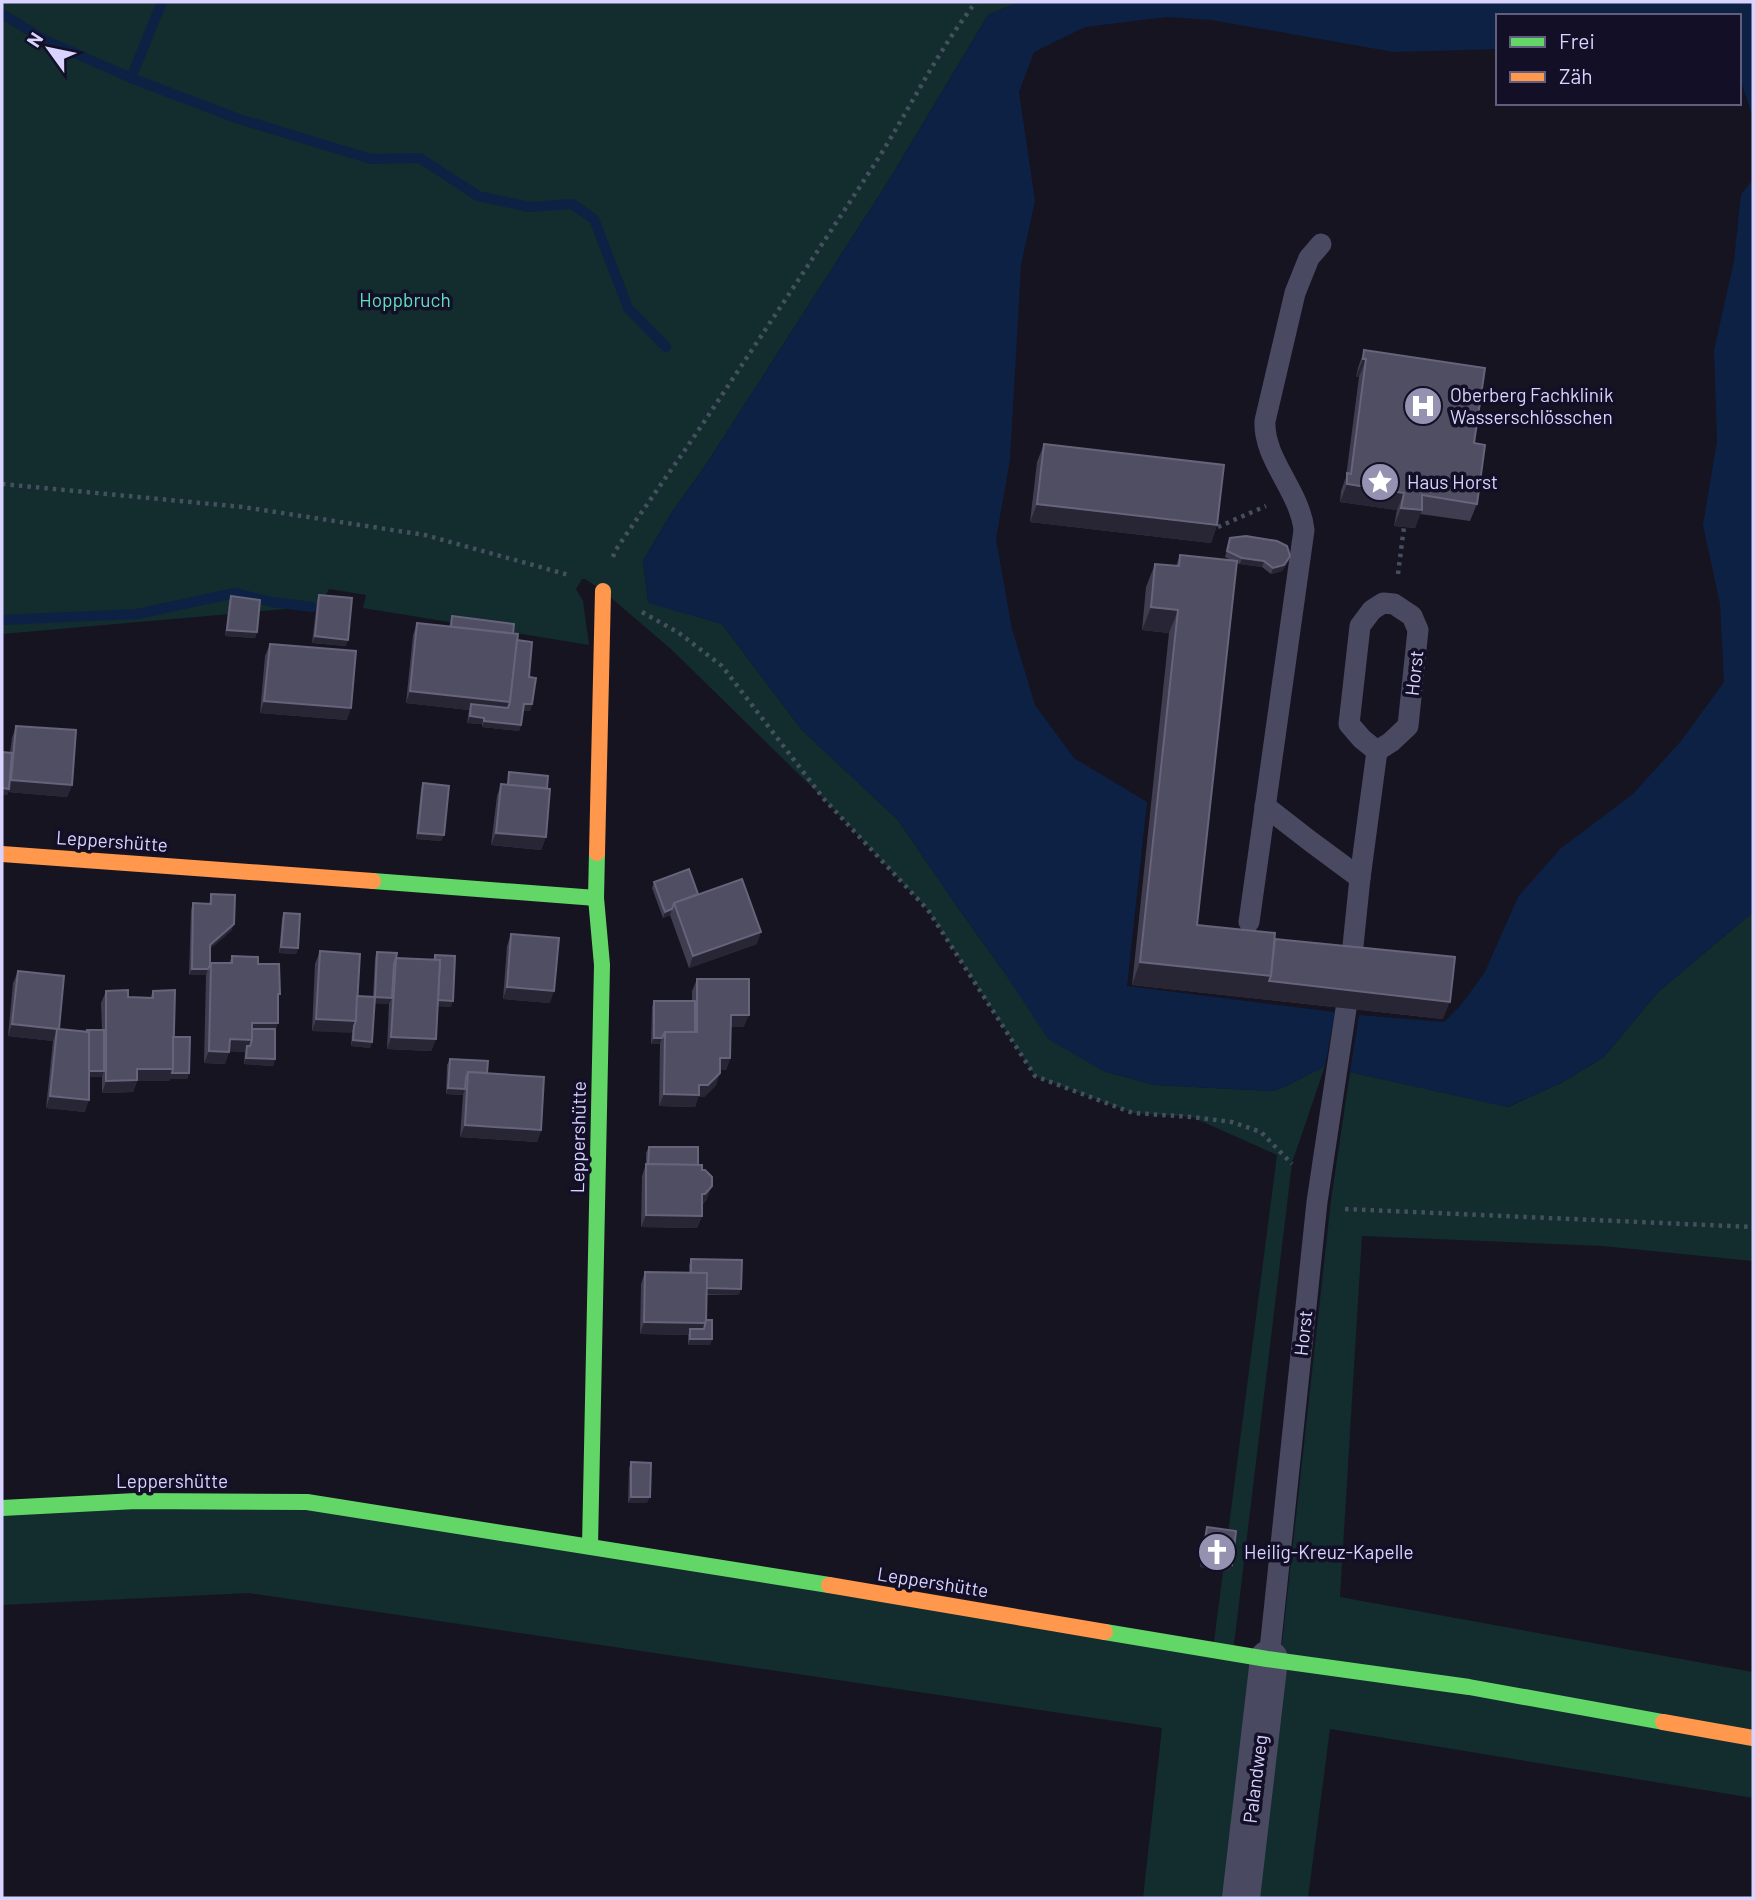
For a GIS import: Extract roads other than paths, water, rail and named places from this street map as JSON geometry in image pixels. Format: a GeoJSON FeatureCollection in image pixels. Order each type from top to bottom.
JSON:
{"type":"FeatureCollection","features":[{"type":"Feature","properties":{"kind":"street","name":"Leppershütte"},"geometry":{"type":"LineString","coordinates":[[590,1546],[602,965],[596,898],[603,591]]}},
{"type":"Feature","properties":{"kind":"street","name":"Leppershütte"},"geometry":{"type":"LineString","coordinates":[[2,854],[596,898]]}},
{"type":"Feature","properties":{"kind":"street","name":"Leppershütte"},"geometry":{"type":"LineString","coordinates":[[2,1508],[136,1502],[307,1502],[590,1546],[1269,1659],[1469,1687],[1753,1738]]}},
{"type":"Feature","properties":{"kind":"street","name":"Palandweg"},"geometry":{"type":"LineString","coordinates":[[1241,1898],[1269,1659]]}},
{"type":"Feature","properties":{"kind":"lane"},"geometry":{"type":"LineString","coordinates":[[1249,922],[1303,538],[1303,522],[1293,494],[1266,439],[1265,421],[1295,293],[1310,258],[1321,244]]}},
{"type":"Feature","properties":{"kind":"lane","name":"Horst"},"geometry":{"type":"LineString","coordinates":[[1383,603],[1394,604],[1412,616],[1418,630],[1408,726],[1391,743],[1377,751],[1349,724],[1360,626],[1372,610],[1383,603]]}},
{"type":"Feature","properties":{"kind":"lane"},"geometry":{"type":"LineString","coordinates":[[1351,965],[1377,751]]}},
{"type":"Feature","properties":{"kind":"lane"},"geometry":{"type":"LineString","coordinates":[[1265,806],[1360,878]]}},
{"type":"Feature","properties":{"kind":"lane","name":"Horst"},"geometry":{"type":"LineString","coordinates":[[1269,1659],[1317,1202],[1346,1009]]}},
{"type":"Feature","properties":{"kind":"water"},"geometry":{"type":"Polygon","coordinates":[[[1019,2],[1753,2],[1753,117],[1741,82],[1741,14],[1496,14],[1496,49],[1394,52],[1211,20],[1167,17],[1085,27],[1034,52],[1019,92],[1035,201],[1021,265],[1010,460],[996,539],[1012,629],[1035,705],[1074,758],[1147,802],[1127,986],[1335,1012],[1325,1066],[1273,1091],[1155,1085],[1103,1071],[1048,1039],[898,820],[802,730],[722,624],[648,603],[643,561],[672,512],[705,466],[889,180],[988,15],[1019,2]]]}},
{"type":"Feature","properties":{"kind":"water"},"geometry":{"type":"Polygon","coordinates":[[[1753,180],[1753,912],[1658,992],[1604,1057],[1563,1082],[1507,1107],[1350,1072],[1359,1015],[1444,1022],[1461,1005],[1485,972],[1518,897],[1560,849],[1633,794],[1681,741],[1724,682],[1720,604],[1703,525],[1717,441],[1714,350],[1734,261],[1741,194],[1753,180]]]}},
{"type":"Feature","properties":{"kind":"waterway"},"geometry":{"type":"LineString","coordinates":[[131,78],[162,2]]}},
{"type":"Feature","properties":{"kind":"waterway"},"geometry":{"type":"LineString","coordinates":[[2,14],[45,40],[131,78],[239,119],[371,159],[420,158],[478,196],[530,207],[572,204],[594,219],[628,308],[666,347]]}},
{"type":"Feature","properties":{"kind":"waterway"},"geometry":{"type":"LineString","coordinates":[[2,620],[137,614],[235,593],[272,602],[312,607]]}},
{"type":"Feature","properties":{"kind":"place","name":"Oberberg Fachklinik Wasserschlösschen"},"geometry":{"type":"Point","coordinates":[1423,406]}},
{"type":"Feature","properties":{"kind":"place","name":"Haus Horst"},"geometry":{"type":"Point","coordinates":[1380,482]}},
{"type":"Feature","properties":{"kind":"place","name":"Heilig-Kreuz-Kapelle"},"geometry":{"type":"Point","coordinates":[1217,1552]}},
{"type":"Feature","properties":{"kind":"park label","name":"Hoppbruch"},"geometry":{"type":"Point","coordinates":[405,300]}}]}
